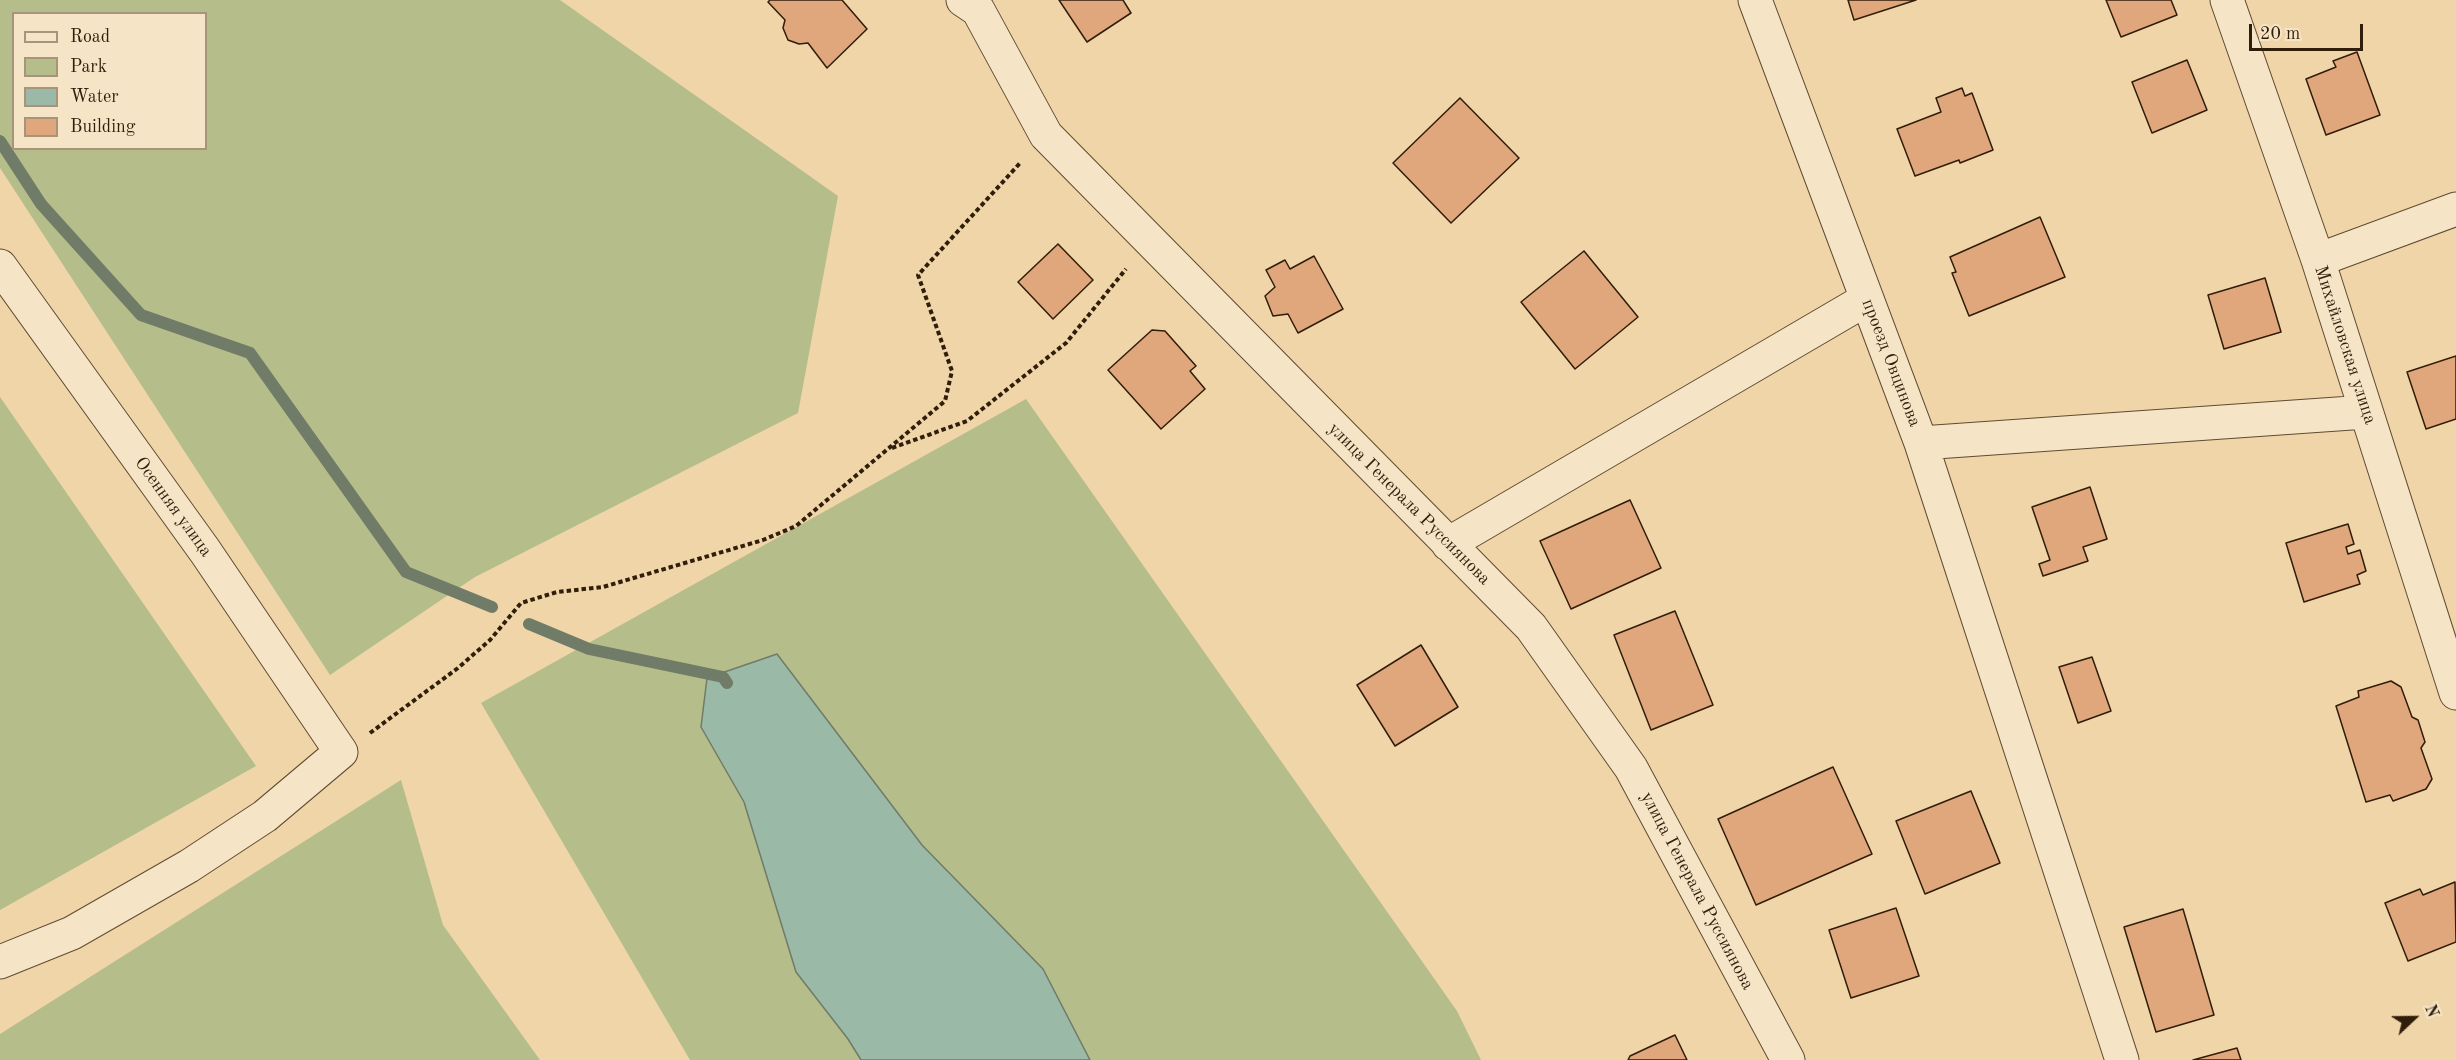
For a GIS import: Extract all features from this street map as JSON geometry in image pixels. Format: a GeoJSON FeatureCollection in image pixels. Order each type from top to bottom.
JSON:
{"type":"FeatureCollection","features":[{"type":"Feature","properties":{"kind":"street","name":"улица Генерала Руссиянова"},"geometry":{"type":"LineString","coordinates":[[963,0],[978,10],[1046,135],[1531,627],[1631,768],[1788,1060]]}},
{"type":"Feature","properties":{"kind":"street","name":"проезд Овцинова"},"geometry":{"type":"LineString","coordinates":[[1755,0],[1921,443],[2366,412]]}},
{"type":"Feature","properties":{"kind":"street","name":"Михайловская улица"},"geometry":{"type":"LineString","coordinates":[[2227,0],[2318,260],[2456,693]]}},
{"type":"Feature","properties":{"kind":"street"},"geometry":{"type":"LineString","coordinates":[[2318,260],[2456,209]]}},
{"type":"Feature","properties":{"kind":"street","name":"Осенняя улица"},"geometry":{"type":"LineString","coordinates":[[0,266],[206,551],[341,753]]}},
{"type":"Feature","properties":{"kind":"street"},"geometry":{"type":"LineString","coordinates":[[1448,544],[1867,299]]}},
{"type":"Feature","properties":{"kind":"street"},"geometry":{"type":"LineString","coordinates":[[1921,443],[2122,1060]]}},
{"type":"Feature","properties":{"kind":"street"},"geometry":{"type":"LineString","coordinates":[[0,962],[72,933],[189,866],[265,816],[341,753]]}},
{"type":"Feature","properties":{"kind":"path"},"geometry":{"type":"LineString","coordinates":[[341,753],[458,668],[490,639],[521,603],[557,592],[603,587],[763,540],[796,526],[945,401],[952,371],[918,275],[1046,135]]}},
{"type":"Feature","properties":{"kind":"path"},"geometry":{"type":"LineString","coordinates":[[887,449],[967,421],[1066,343],[1149,240]]}},
{"type":"Feature","properties":{"kind":"green space"},"geometry":{"type":"Polygon","coordinates":[[[0,0],[560,0],[838,196],[798,413],[475,577],[330,675],[0,168],[0,0]]]}},
{"type":"Feature","properties":{"kind":"green space"},"geometry":{"type":"Polygon","coordinates":[[[0,397],[256,766],[0,910],[0,397]]]}},
{"type":"Feature","properties":{"kind":"green space"},"geometry":{"type":"Polygon","coordinates":[[[1026,399],[1457,1011],[1481,1060],[690,1060],[481,703],[1026,399]]]}},
{"type":"Feature","properties":{"kind":"green space"},"geometry":{"type":"Polygon","coordinates":[[[401,780],[443,925],[540,1060],[0,1060],[0,1034],[401,780]]]}},
{"type":"Feature","properties":{"kind":"water"},"geometry":{"type":"Polygon","coordinates":[[[777,654],[922,845],[1043,969],[1090,1060],[861,1060],[848,1039],[796,972],[744,802],[701,727],[707,678],[777,654]]]}},
{"type":"Feature","properties":{"kind":"building"},"geometry":{"type":"Polygon","coordinates":[[[770,0],[842,0],[867,29],[827,68],[808,43],[799,44],[788,40],[783,28],[785,20],[768,2],[770,0]]]}},
{"type":"Feature","properties":{"kind":"building"},"geometry":{"type":"Polygon","coordinates":[[[1059,0],[1123,0],[1131,13],[1087,42],[1059,0]]]}},
{"type":"Feature","properties":{"kind":"building"},"geometry":{"type":"Polygon","coordinates":[[[1848,0],[1916,0],[1854,20],[1848,0]]]}},
{"type":"Feature","properties":{"kind":"building"},"geometry":{"type":"Polygon","coordinates":[[[2106,0],[2171,0],[2177,15],[2121,37],[2106,0]]]}},
{"type":"Feature","properties":{"kind":"building"},"geometry":{"type":"Polygon","coordinates":[[[2357,52],[2380,115],[2326,135],[2306,79],[2336,67],[2333,61],[2357,52]]]}},
{"type":"Feature","properties":{"kind":"building"},"geometry":{"type":"Polygon","coordinates":[[[2187,60],[2207,110],[2152,133],[2132,82],[2187,60]]]}},
{"type":"Feature","properties":{"kind":"building"},"geometry":{"type":"Polygon","coordinates":[[[1962,88],[1965,96],[1972,93],[1993,150],[1960,163],[1959,160],[1915,176],[1897,129],[1941,112],[1936,98],[1962,88]]]}},
{"type":"Feature","properties":{"kind":"building"},"geometry":{"type":"Polygon","coordinates":[[[1460,98],[1519,158],[1451,223],[1393,163],[1460,98]]]}},
{"type":"Feature","properties":{"kind":"building"},"geometry":{"type":"Polygon","coordinates":[[[2040,217],[2065,277],[1969,316],[1952,273],[1956,272],[1950,257],[2040,217]]]}},
{"type":"Feature","properties":{"kind":"building"},"geometry":{"type":"Polygon","coordinates":[[[1058,244],[1093,280],[1053,319],[1018,282],[1058,244]]]}},
{"type":"Feature","properties":{"kind":"building"},"geometry":{"type":"Polygon","coordinates":[[[1584,251],[1638,317],[1575,369],[1521,302],[1584,251]]]}},
{"type":"Feature","properties":{"kind":"building"},"geometry":{"type":"Polygon","coordinates":[[[1314,256],[1343,309],[1298,333],[1288,314],[1273,316],[1265,296],[1275,287],[1266,270],[1285,260],[1290,269],[1314,256]]]}},
{"type":"Feature","properties":{"kind":"building"},"geometry":{"type":"Polygon","coordinates":[[[2265,278],[2281,332],[2224,349],[2208,295],[2265,278]]]}},
{"type":"Feature","properties":{"kind":"building"},"geometry":{"type":"Polygon","coordinates":[[[1152,330],[1165,331],[1196,366],[1190,371],[1205,389],[1161,429],[1108,370],[1152,330]]]}},
{"type":"Feature","properties":{"kind":"building"},"geometry":{"type":"Polygon","coordinates":[[[2456,356],[2456,419],[2426,429],[2407,372],[2456,356]]]}},
{"type":"Feature","properties":{"kind":"building"},"geometry":{"type":"Polygon","coordinates":[[[2090,487],[2107,539],[2083,547],[2088,561],[2043,576],[2039,564],[2050,560],[2032,507],[2090,487]]]}},
{"type":"Feature","properties":{"kind":"building"},"geometry":{"type":"Polygon","coordinates":[[[1630,500],[1661,568],[1571,609],[1540,541],[1630,500]]]}},
{"type":"Feature","properties":{"kind":"building"},"geometry":{"type":"Polygon","coordinates":[[[2348,524],[2354,544],[2346,547],[2348,554],[2360,550],[2366,571],[2357,575],[2360,584],[2304,602],[2286,543],[2348,524]]]}},
{"type":"Feature","properties":{"kind":"building"},"geometry":{"type":"Polygon","coordinates":[[[1675,611],[1713,705],[1651,730],[1614,635],[1675,611]]]}},
{"type":"Feature","properties":{"kind":"building"},"geometry":{"type":"Polygon","coordinates":[[[1421,645],[1458,707],[1395,746],[1357,685],[1421,645]]]}},
{"type":"Feature","properties":{"kind":"building"},"geometry":{"type":"Polygon","coordinates":[[[2092,657],[2111,711],[2078,723],[2059,667],[2092,657]]]}},
{"type":"Feature","properties":{"kind":"building"},"geometry":{"type":"Polygon","coordinates":[[[2391,681],[2401,687],[2412,717],[2418,720],[2425,742],[2421,748],[2432,779],[2426,789],[2393,801],[2390,795],[2366,802],[2336,706],[2359,697],[2358,691],[2391,681]]]}},
{"type":"Feature","properties":{"kind":"building"},"geometry":{"type":"Polygon","coordinates":[[[1833,767],[1872,854],[1756,905],[1718,819],[1833,767]]]}},
{"type":"Feature","properties":{"kind":"building"},"geometry":{"type":"Polygon","coordinates":[[[1971,791],[2000,863],[1925,894],[1896,821],[1971,791]]]}},
{"type":"Feature","properties":{"kind":"building"},"geometry":{"type":"Polygon","coordinates":[[[2455,882],[2456,942],[2408,961],[2385,903],[2420,889],[2423,895],[2455,882]]]}},
{"type":"Feature","properties":{"kind":"building"},"geometry":{"type":"Polygon","coordinates":[[[1896,908],[1919,976],[1851,998],[1829,930],[1896,908]]]}},
{"type":"Feature","properties":{"kind":"building"},"geometry":{"type":"Polygon","coordinates":[[[2183,909],[2214,1015],[2156,1032],[2124,927],[2183,909]]]}},
{"type":"Feature","properties":{"kind":"building"},"geometry":{"type":"Polygon","coordinates":[[[1675,1035],[1687,1060],[1628,1060],[1630,1056],[1675,1035]]]}},
{"type":"Feature","properties":{"kind":"building"},"geometry":{"type":"Polygon","coordinates":[[[2237,1048],[2241,1060],[2193,1060],[2237,1048]]]}},
{"type":"Feature","properties":{"kind":"waterway"},"geometry":{"type":"LineString","coordinates":[[0,141],[41,204],[141,315],[250,353],[406,572],[492,607]]}},
{"type":"Feature","properties":{"kind":"waterway"},"geometry":{"type":"LineString","coordinates":[[529,624],[589,649],[723,677],[727,683]]}}]}
